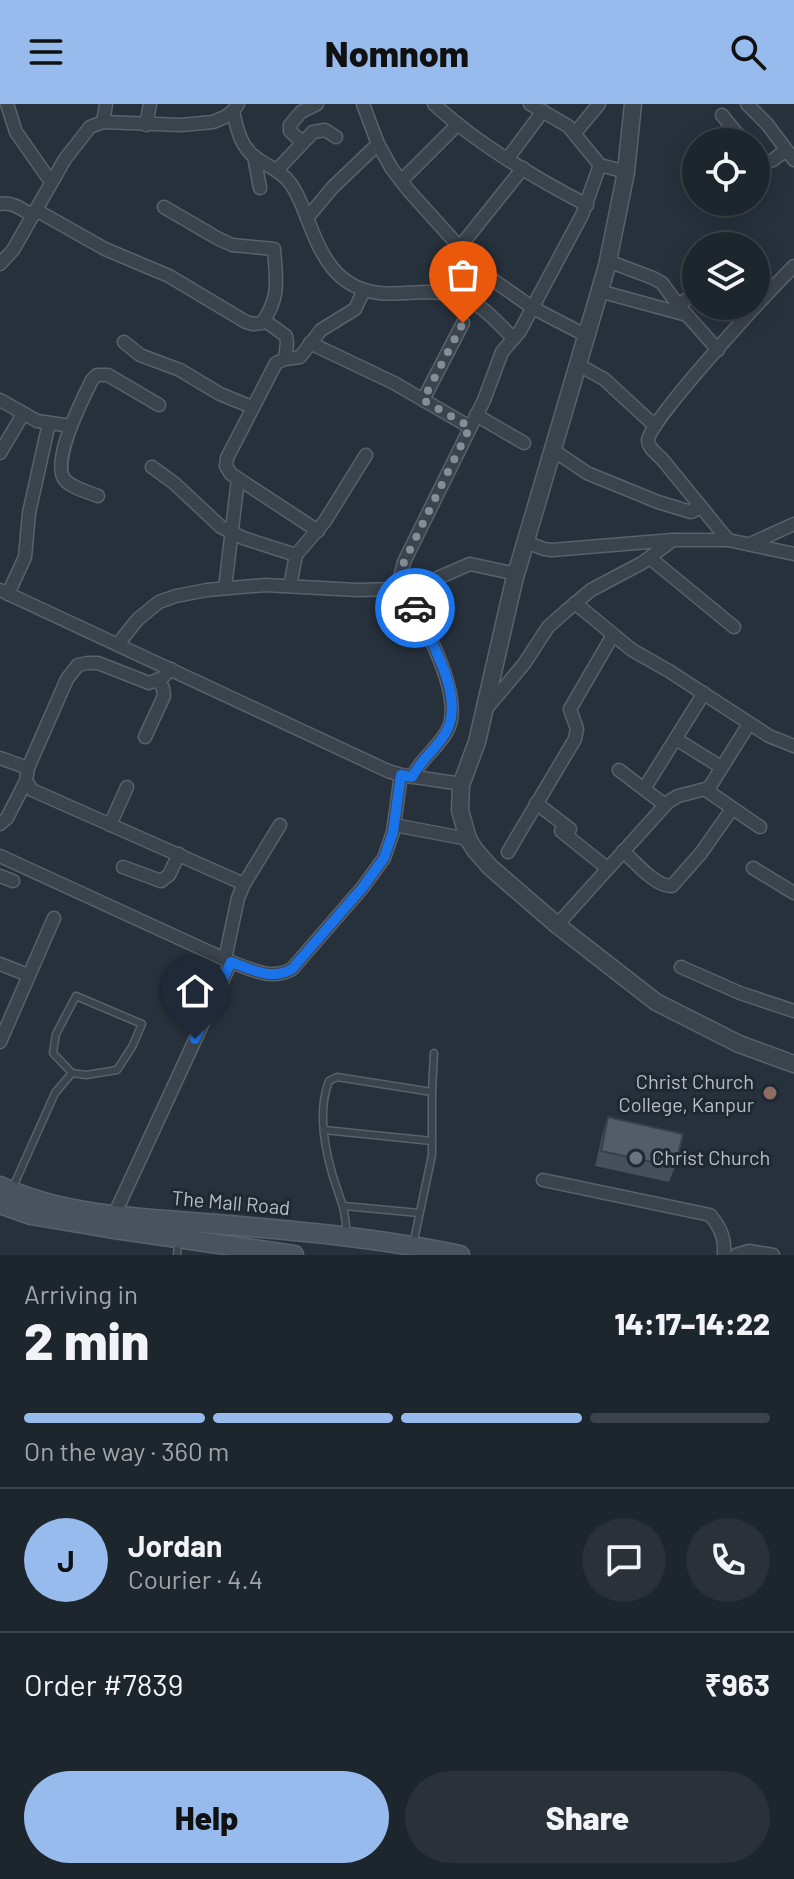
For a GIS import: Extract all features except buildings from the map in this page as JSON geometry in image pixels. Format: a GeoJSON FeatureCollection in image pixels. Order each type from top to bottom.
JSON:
{"type":"FeatureCollection","features":[{"type":"Feature","properties":{"kind":"main road","name":"The Mall Road"},"geometry":{"type":"LineString","coordinates":[[4,1194],[31,1215],[288,1230],[460,1255]]}},
{"type":"Feature","properties":{"kind":"main road","name":"The Mall Road"},"geometry":{"type":"LineString","coordinates":[[111,1222],[178,1247],[294,1255]]}},
{"type":"Feature","properties":{"kind":"street"},"geometry":{"type":"LineString","coordinates":[[7,104],[16,132],[51,182]]}},
{"type":"Feature","properties":{"kind":"street"},"geometry":{"type":"LineString","coordinates":[[103,122],[106,104]]}},
{"type":"Feature","properties":{"kind":"street"},"geometry":{"type":"LineString","coordinates":[[146,125],[150,104]]}},
{"type":"Feature","properties":{"kind":"street"},"geometry":{"type":"LineString","coordinates":[[302,142],[290,131],[290,125],[301,112],[317,104]]}},
{"type":"Feature","properties":{"kind":"street"},"geometry":{"type":"LineString","coordinates":[[363,104],[378,144],[401,181],[483,273],[533,308],[585,335]]}},
{"type":"Feature","properties":{"kind":"street"},"geometry":{"type":"LineString","coordinates":[[434,104],[523,168],[587,205]]}},
{"type":"Feature","properties":{"kind":"street"},"geometry":{"type":"LineString","coordinates":[[530,104],[568,126],[600,165],[626,172]]}},
{"type":"Feature","properties":{"kind":"street"},"geometry":{"type":"LineString","coordinates":[[575,133],[599,104]]}},
{"type":"Feature","properties":{"kind":"street"},"geometry":{"type":"LineString","coordinates":[[633,104],[626,172],[608,261],[516,574],[477,742],[459,796],[460,810],[468,839],[490,867],[557,925],[656,1002],[739,1044],[794,1064]]}},
{"type":"Feature","properties":{"kind":"street"},"geometry":{"type":"LineString","coordinates":[[747,104],[790,155],[770,161]]}},
{"type":"Feature","properties":{"kind":"street"},"geometry":{"type":"LineString","coordinates":[[0,264],[13,250],[51,182],[90,127],[103,122],[146,125],[213,122],[236,108],[243,143],[254,156],[277,170],[292,185],[319,250],[338,275],[364,290],[379,293],[441,293],[470,300],[513,338]]}},
{"type":"Feature","properties":{"kind":"street"},"geometry":{"type":"LineString","coordinates":[[508,158],[543,111]]}},
{"type":"Feature","properties":{"kind":"street"},"geometry":{"type":"LineString","coordinates":[[722,115],[733,128]]}},
{"type":"Feature","properties":{"kind":"street"},"geometry":{"type":"LineString","coordinates":[[401,181],[458,124]]}},
{"type":"Feature","properties":{"kind":"street"},"geometry":{"type":"LineString","coordinates":[[277,170],[313,132],[321,129],[336,137]]}},
{"type":"Feature","properties":{"kind":"street"},"geometry":{"type":"LineString","coordinates":[[307,218],[333,187],[378,144]]}},
{"type":"Feature","properties":{"kind":"street"},"geometry":{"type":"LineString","coordinates":[[254,156],[260,188]]}},
{"type":"Feature","properties":{"kind":"street"},"geometry":{"type":"LineString","coordinates":[[0,856],[228,961],[268,975],[292,969],[377,870],[390,845],[406,776],[444,736],[450,725],[452,707],[447,678],[401,588],[404,562],[473,421],[502,352],[520,331],[587,205],[600,165]]}},
{"type":"Feature","properties":{"kind":"street"},"geometry":{"type":"LineString","coordinates":[[459,248],[523,168]]}},
{"type":"Feature","properties":{"kind":"street"},"geometry":{"type":"LineString","coordinates":[[0,204],[13,204],[169,276],[246,322],[257,325],[264,320],[274,303],[274,249],[232,245],[164,207]]}},
{"type":"Feature","properties":{"kind":"street"},"geometry":{"type":"LineString","coordinates":[[608,261],[657,280],[682,309]]}},
{"type":"Feature","properties":{"kind":"street"},"geometry":{"type":"LineString","coordinates":[[728,540],[650,447],[649,437],[685,387],[794,266]]}},
{"type":"Feature","properties":{"kind":"street"},"geometry":{"type":"LineString","coordinates":[[318,531],[238,479],[227,469],[227,458],[276,363],[300,357],[321,330],[355,309],[364,290]]}},
{"type":"Feature","properties":{"kind":"street"},"geometry":{"type":"LineString","coordinates":[[599,291],[682,314]]}},
{"type":"Feature","properties":{"kind":"street"},"geometry":{"type":"LineString","coordinates":[[678,305],[682,302]]}},
{"type":"Feature","properties":{"kind":"street"},"geometry":{"type":"LineString","coordinates":[[264,320],[286,336],[285,359]]}},
{"type":"Feature","properties":{"kind":"street"},"geometry":{"type":"LineString","coordinates":[[691,320],[718,350]]}},
{"type":"Feature","properties":{"kind":"street"},"geometry":{"type":"LineString","coordinates":[[423,400],[463,323]]}},
{"type":"Feature","properties":{"kind":"street"},"geometry":{"type":"LineString","coordinates":[[124,342],[140,355],[180,370],[220,394],[252,407]]}},
{"type":"Feature","properties":{"kind":"street"},"geometry":{"type":"LineString","coordinates":[[310,343],[381,376],[423,400],[524,443]]}},
{"type":"Feature","properties":{"kind":"street"},"geometry":{"type":"LineString","coordinates":[[577,364],[604,379],[655,426]]}},
{"type":"Feature","properties":{"kind":"street"},"geometry":{"type":"LineString","coordinates":[[98,496],[70,484],[60,472],[71,426],[92,380],[103,374],[159,405]]}},
{"type":"Feature","properties":{"kind":"street"},"geometry":{"type":"LineString","coordinates":[[0,400],[37,421],[71,426]]}},
{"type":"Feature","properties":{"kind":"street"},"geometry":{"type":"LineString","coordinates":[[0,453],[23,414]]}},
{"type":"Feature","properties":{"kind":"street"},"geometry":{"type":"LineString","coordinates":[[49,423],[29,513],[25,557],[4,592],[298,730],[406,776],[462,784]]}},
{"type":"Feature","properties":{"kind":"street"},"geometry":{"type":"LineString","coordinates":[[553,450],[587,473],[658,502],[691,512],[698,503]]}},
{"type":"Feature","properties":{"kind":"street"},"geometry":{"type":"LineString","coordinates":[[290,586],[296,555],[318,531],[366,455]]}},
{"type":"Feature","properties":{"kind":"street"},"geometry":{"type":"LineString","coordinates":[[152,467],[221,527],[243,538],[296,555]]}},
{"type":"Feature","properties":{"kind":"street"},"geometry":{"type":"LineString","coordinates":[[225,588],[238,479]]}},
{"type":"Feature","properties":{"kind":"street"},"geometry":{"type":"LineString","coordinates":[[750,544],[794,524]]}},
{"type":"Feature","properties":{"kind":"street"},"geometry":{"type":"LineString","coordinates":[[526,542],[552,550],[673,540],[728,540],[794,554]]}},
{"type":"Feature","properties":{"kind":"street"},"geometry":{"type":"LineString","coordinates":[[484,712],[524,664],[548,627],[591,590],[650,558],[673,540]]}},
{"type":"Feature","properties":{"kind":"street"},"geometry":{"type":"LineString","coordinates":[[650,558],[734,627]]}},
{"type":"Feature","properties":{"kind":"street"},"geometry":{"type":"LineString","coordinates":[[118,644],[138,619],[159,602],[176,596],[265,585],[357,590],[401,588],[433,580],[470,564],[516,574]]}},
{"type":"Feature","properties":{"kind":"street"},"geometry":{"type":"LineString","coordinates":[[575,603],[632,650],[769,736],[794,746]]}},
{"type":"Feature","properties":{"kind":"street"},"geometry":{"type":"LineString","coordinates":[[508,852],[575,739],[577,729],[570,709],[613,635]]}},
{"type":"Feature","properties":{"kind":"street"},"geometry":{"type":"LineString","coordinates":[[0,824],[7,818],[27,775],[67,679],[78,665],[98,663],[149,683],[171,669]]}},
{"type":"Feature","properties":{"kind":"street"},"geometry":{"type":"LineString","coordinates":[[145,737],[164,696],[158,680]]}},
{"type":"Feature","properties":{"kind":"street"},"geometry":{"type":"LineString","coordinates":[[644,789],[704,693]]}},
{"type":"Feature","properties":{"kind":"street"},"geometry":{"type":"LineString","coordinates":[[557,925],[665,805],[678,796],[711,786],[749,724]]}},
{"type":"Feature","properties":{"kind":"street"},"geometry":{"type":"LineString","coordinates":[[676,739],[721,767]]}},
{"type":"Feature","properties":{"kind":"street"},"geometry":{"type":"LineString","coordinates":[[0,758],[27,775],[32,790],[244,884]]}},
{"type":"Feature","properties":{"kind":"street"},"geometry":{"type":"LineString","coordinates":[[619,770],[665,805]]}},
{"type":"Feature","properties":{"kind":"street"},"geometry":{"type":"LineString","coordinates":[[110,825],[127,787]]}},
{"type":"Feature","properties":{"kind":"street"},"geometry":{"type":"LineString","coordinates":[[706,790],[760,827]]}},
{"type":"Feature","properties":{"kind":"street"},"geometry":{"type":"LineString","coordinates":[[536,803],[607,868]]}},
{"type":"Feature","properties":{"kind":"street"},"geometry":{"type":"LineString","coordinates":[[623,851],[658,882],[672,886],[701,853],[732,809]]}},
{"type":"Feature","properties":{"kind":"street"},"geometry":{"type":"LineString","coordinates":[[111,1222],[228,961],[235,909],[244,884],[280,825]]}},
{"type":"Feature","properties":{"kind":"street"},"geometry":{"type":"LineString","coordinates":[[394,825],[468,839]]}},
{"type":"Feature","properties":{"kind":"street"},"geometry":{"type":"LineString","coordinates":[[123,867],[161,881],[169,875],[179,854]]}},
{"type":"Feature","properties":{"kind":"street"},"geometry":{"type":"LineString","coordinates":[[753,868],[794,893]]}},
{"type":"Feature","properties":{"kind":"street"},"geometry":{"type":"LineString","coordinates":[[0,876],[13,881]]}},
{"type":"Feature","properties":{"kind":"street"},"geometry":{"type":"LineString","coordinates":[[0,1042],[54,918]]}},
{"type":"Feature","properties":{"kind":"street"},"geometry":{"type":"LineString","coordinates":[[0,964],[28,975]]}},
{"type":"Feature","properties":{"kind":"street"},"geometry":{"type":"LineString","coordinates":[[681,967],[740,993],[794,1011]]}},
{"type":"Feature","properties":{"kind":"street"},"geometry":{"type":"LineString","coordinates":[[543,1180],[710,1215],[725,1239],[724,1255]]}},
{"type":"Feature","properties":{"kind":"street"},"geometry":{"type":"LineString","coordinates":[[736,1255],[749,1251],[773,1255]]}},
{"type":"Feature","properties":{"kind":"lane"},"geometry":{"type":"LineString","coordinates":[[76,996],[142,1024],[117,1070],[86,1075],[72,1073],[53,1053],[56,1034],[76,996]]}},
{"type":"Feature","properties":{"kind":"lane"},"geometry":{"type":"LineString","coordinates":[[420,1249],[419,1213],[432,1141],[434,1053]]}},
{"type":"Feature","properties":{"kind":"lane"},"geometry":{"type":"LineString","coordinates":[[4,1194],[55,1093],[72,1073]]}},
{"type":"Feature","properties":{"kind":"lane"},"geometry":{"type":"LineString","coordinates":[[346,1237],[344,1206],[331,1173],[324,1130],[324,1096],[329,1081],[337,1077],[432,1092]]}},
{"type":"Feature","properties":{"kind":"lane"},"geometry":{"type":"LineString","coordinates":[[324,1130],[432,1141]]}},
{"type":"Feature","properties":{"kind":"lane"},"geometry":{"type":"LineString","coordinates":[[344,1206],[419,1213]]}},
{"type":"Feature","properties":{"kind":"way so far"},"geometry":{"type":"LineString","coordinates":[[415,608],[405,588],[397,589],[400,575],[470,427],[423,400],[463,323]]}},
{"type":"Feature","properties":{"kind":"place","name":"Christ Church College, Kanpur"},"geometry":{"type":"Point","coordinates":[770,1093]}},
{"type":"Feature","properties":{"kind":"place","name":"Christ Church"},"geometry":{"type":"Point","coordinates":[636,1158]}},
{"type":"Feature","properties":{"kind":"route"},"geometry":{"type":"LineString","coordinates":[[195,1039],[231,962],[268,975],[292,969],[384,858],[393,832],[401,775],[412,777],[444,736],[452,715],[447,678],[415,608]]}}]}
